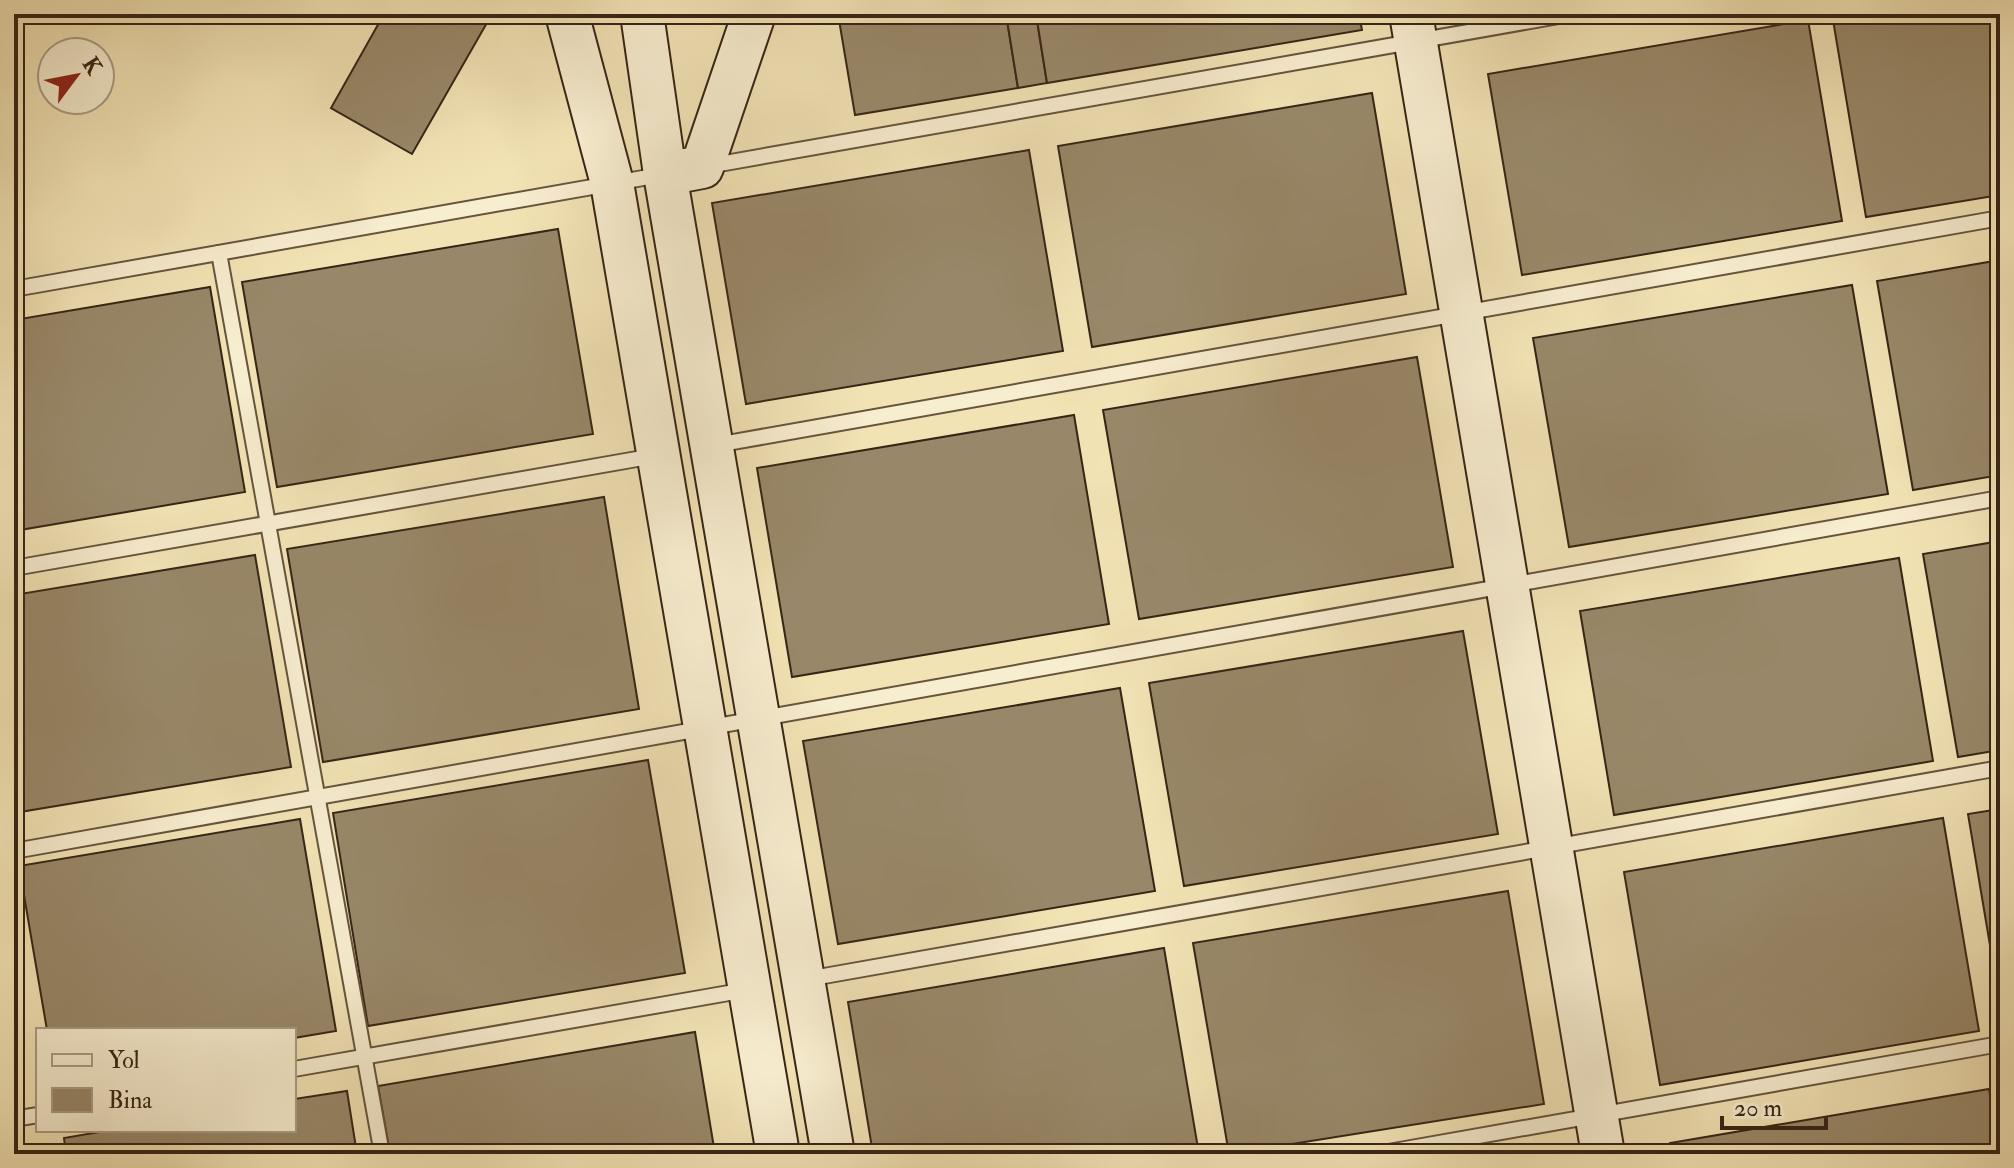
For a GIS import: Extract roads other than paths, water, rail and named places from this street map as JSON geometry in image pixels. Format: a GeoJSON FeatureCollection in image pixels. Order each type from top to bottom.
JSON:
{"type":"FeatureCollection","features":[{"type":"Feature","properties":{"kind":"street"},"geometry":{"type":"LineString","coordinates":[[567,14],[612,183],[778,1154]]}},
{"type":"Feature","properties":{"kind":"street"},"geometry":{"type":"LineString","coordinates":[[642,14],[683,170],[711,446],[833,1154]]}},
{"type":"Feature","properties":{"kind":"street"},"geometry":{"type":"LineString","coordinates":[[683,170],[754,14]]}},
{"type":"Feature","properties":{"kind":"street"},"geometry":{"type":"LineString","coordinates":[[1413,28],[1600,1135]]}},
{"type":"Feature","properties":{"kind":"lane"},"geometry":{"type":"LineString","coordinates":[[14,289],[683,170],[1413,28],[1570,14]]}},
{"type":"Feature","properties":{"kind":"lane"},"geometry":{"type":"LineString","coordinates":[[711,446],[2000,218]]}},
{"type":"Feature","properties":{"kind":"lane"},"geometry":{"type":"LineString","coordinates":[[219,253],[382,1154]]}},
{"type":"Feature","properties":{"kind":"lane"},"geometry":{"type":"LineString","coordinates":[[14,568],[659,455]]}},
{"type":"Feature","properties":{"kind":"lane"},"geometry":{"type":"LineString","coordinates":[[14,851],[2000,498]]}},
{"type":"Feature","properties":{"kind":"lane"},"geometry":{"type":"LineString","coordinates":[[803,979],[2000,768]]}},
{"type":"Feature","properties":{"kind":"lane"},"geometry":{"type":"LineString","coordinates":[[296,1069],[750,989]]}},
{"type":"Feature","properties":{"kind":"lane"},"geometry":{"type":"LineString","coordinates":[[1377,1154],[1600,1135],[2000,1044]]}},
{"type":"Feature","properties":{"kind":"lane"},"geometry":{"type":"LineString","coordinates":[[14,1119],[36,1115]]}}]}
